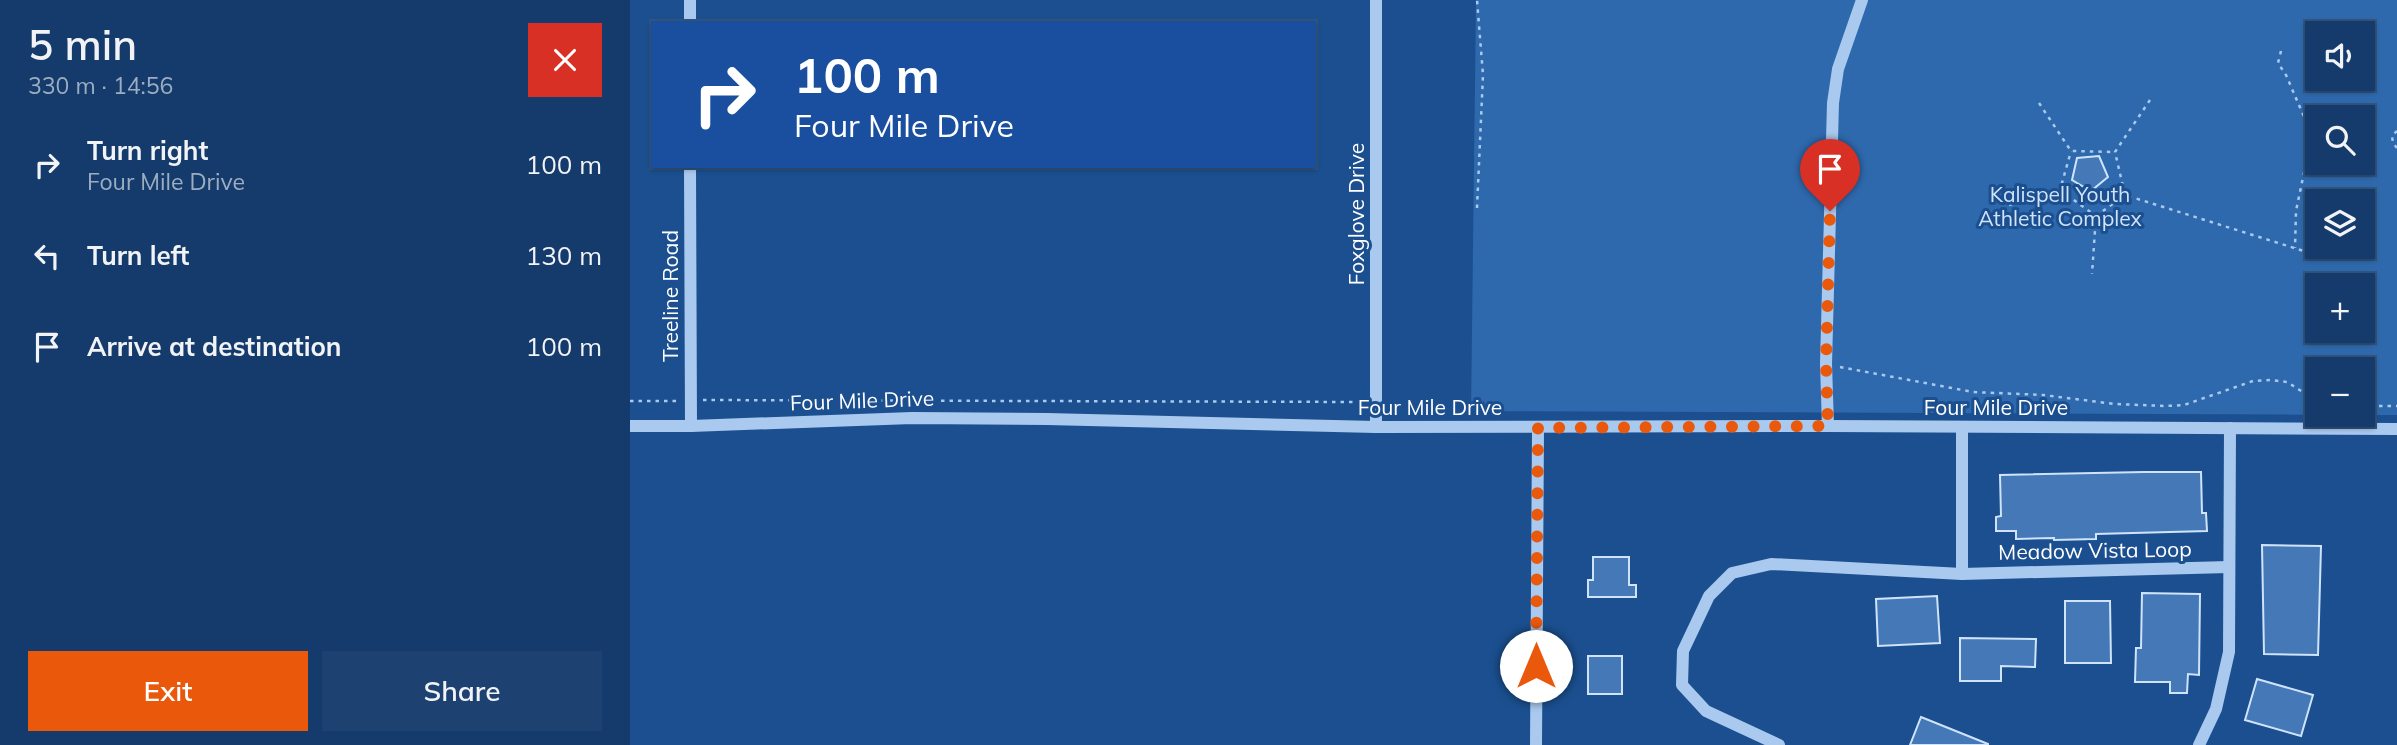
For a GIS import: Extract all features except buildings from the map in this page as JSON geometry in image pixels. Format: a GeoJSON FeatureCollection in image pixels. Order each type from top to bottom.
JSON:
{"type":"FeatureCollection","features":[{"type":"Feature","properties":{"kind":"street"},"geometry":{"type":"LineString","coordinates":[[690,0],[690,21]]}},
{"type":"Feature","properties":{"kind":"street","name":"Foxglove Drive"},"geometry":{"type":"LineString","coordinates":[[1376,0],[1376,427]]}},
{"type":"Feature","properties":{"kind":"street"},"geometry":{"type":"LineString","coordinates":[[1828,426],[1826,364],[1833,103],[1838,69],[1862,0]]}},
{"type":"Feature","properties":{"kind":"street","name":"Treeline Road"},"geometry":{"type":"LineString","coordinates":[[690,168],[691,426]]}},
{"type":"Feature","properties":{"kind":"street","name":"Four Mile Drive"},"geometry":{"type":"LineString","coordinates":[[630,426],[939,418],[1436,428],[1828,426],[2397,429]]}},
{"type":"Feature","properties":{"kind":"street"},"geometry":{"type":"LineString","coordinates":[[1962,427],[1962,574]]}},
{"type":"Feature","properties":{"kind":"street"},"geometry":{"type":"LineString","coordinates":[[1536,745],[1538,428]]}},
{"type":"Feature","properties":{"kind":"street"},"geometry":{"type":"LineString","coordinates":[[2199,745],[2216,709],[2229,652],[2230,428]]}},
{"type":"Feature","properties":{"kind":"street","name":"Meadow Vista Loop"},"geometry":{"type":"LineString","coordinates":[[1779,745],[1706,711],[1682,685],[1684,651],[1709,596],[1732,573],[1771,564],[1962,574],[2229,567]]}},
{"type":"Feature","properties":{"kind":"path"},"geometry":{"type":"LineString","coordinates":[[1477,0],[1483,75],[1477,208]]}},
{"type":"Feature","properties":{"kind":"path"},"geometry":{"type":"LineString","coordinates":[[2281,51],[2278,63],[2305,119],[2306,163],[2296,211],[2295,248]]}},
{"type":"Feature","properties":{"kind":"path"},"geometry":{"type":"LineString","coordinates":[[2125,195],[2115,152],[2150,100]]}},
{"type":"Feature","properties":{"kind":"path"},"geometry":{"type":"LineString","coordinates":[[2039,103],[2071,151],[2060,190]]}},
{"type":"Feature","properties":{"kind":"path"},"geometry":{"type":"LineString","coordinates":[[2397,131],[2392,136],[2397,148]]}},
{"type":"Feature","properties":{"kind":"path"},"geometry":{"type":"LineString","coordinates":[[2071,151],[2115,152]]}},
{"type":"Feature","properties":{"kind":"path"},"geometry":{"type":"LineString","coordinates":[[2009,205],[2060,190]]}},
{"type":"Feature","properties":{"kind":"path"},"geometry":{"type":"LineString","coordinates":[[2060,190],[2096,216]]}},
{"type":"Feature","properties":{"kind":"path"},"geometry":{"type":"LineString","coordinates":[[2125,195],[2305,251]]}},
{"type":"Feature","properties":{"kind":"path"},"geometry":{"type":"LineString","coordinates":[[2096,216],[2125,195]]}},
{"type":"Feature","properties":{"kind":"path"},"geometry":{"type":"LineString","coordinates":[[2092,274],[2096,216]]}},
{"type":"Feature","properties":{"kind":"path"},"geometry":{"type":"LineString","coordinates":[[1826,364],[1973,392],[2043,395],[2115,404],[2184,405],[2253,381],[2287,382],[2305,393]]}},
{"type":"Feature","properties":{"kind":"path"},"geometry":{"type":"LineString","coordinates":[[630,401],[1376,402],[1408,404],[1426,415],[1436,428]]}},
{"type":"Feature","properties":{"kind":"path"},"geometry":{"type":"LineString","coordinates":[[2375,406],[2397,406]]}},
{"type":"Feature","properties":{"kind":"green space","name":"Kalispell Youth Athletic Complex"},"geometry":{"type":"Polygon","coordinates":[[[1476,0],[2397,0],[2397,415],[2375,415],[2375,357],[2305,357],[2305,415],[1471,411],[1476,0]]]}},
{"type":"Feature","properties":{"kind":"route"},"geometry":{"type":"LineString","coordinates":[[1536,666],[1538,428],[1828,426],[1826,364],[1830,211]]}}]}
